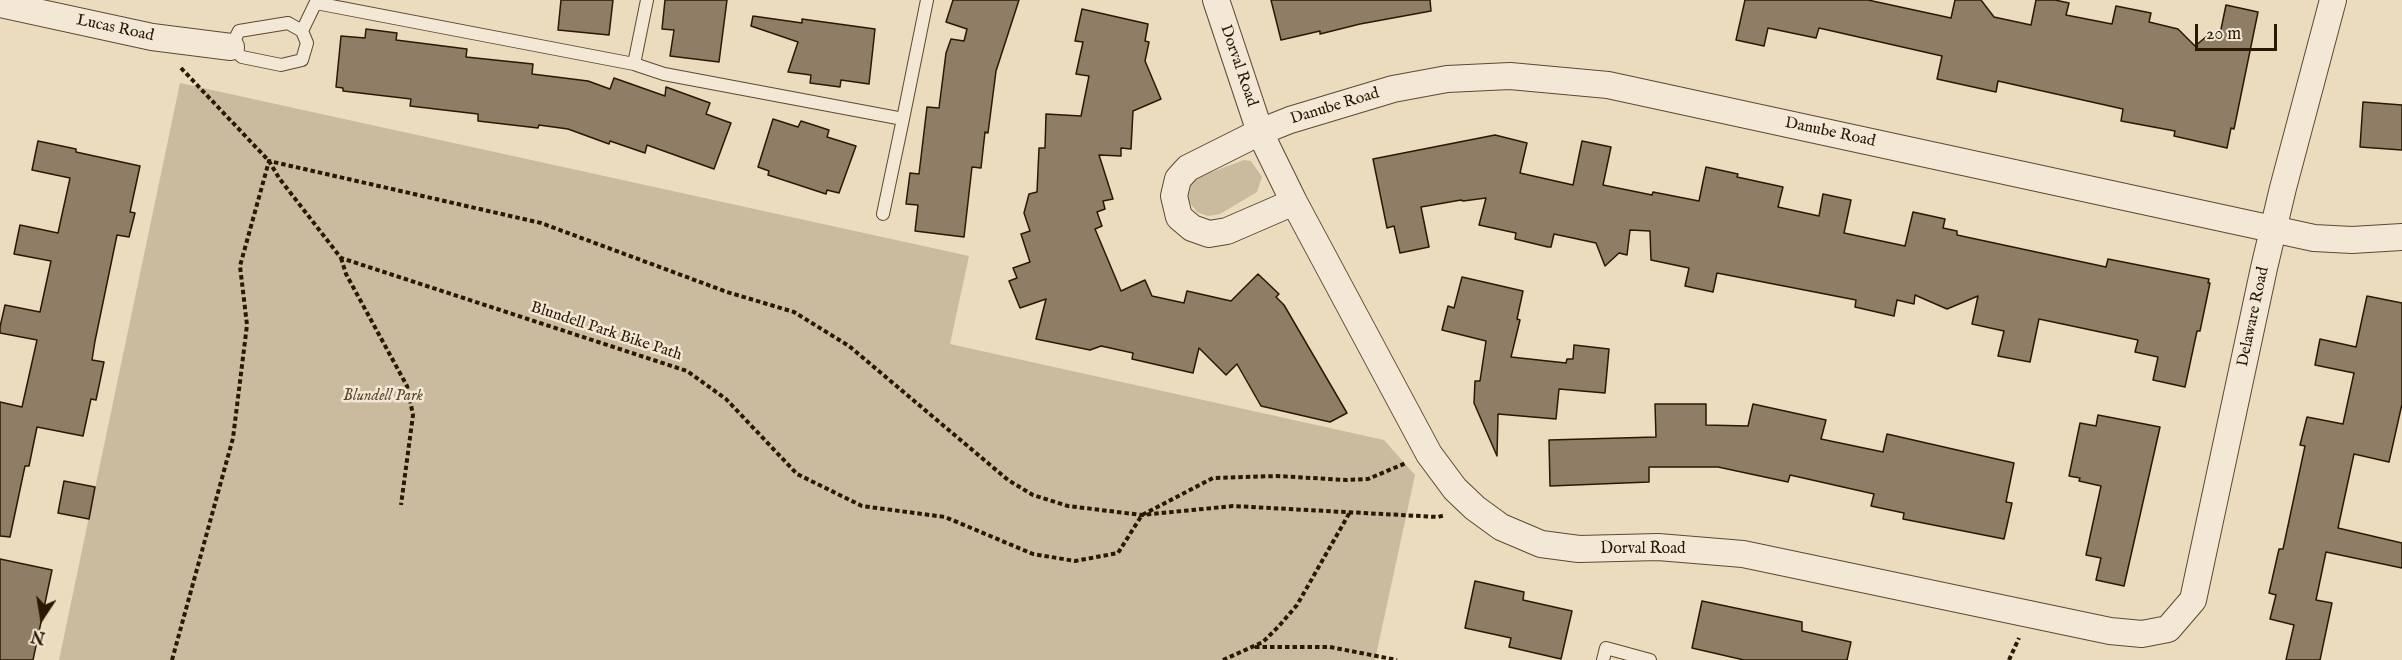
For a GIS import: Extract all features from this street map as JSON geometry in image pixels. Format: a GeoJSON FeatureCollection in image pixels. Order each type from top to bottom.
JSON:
{"type":"FeatureCollection","features":[{"type":"Feature","properties":{"kind":"street","name":"Dorval Road"},"geometry":{"type":"LineString","coordinates":[[1216,0],[1260,132],[1294,202],[1429,454],[1455,489],[1475,508],[1501,527],[1541,544],[1579,549],[1658,548],[1743,554],[2110,632],[2142,634],[2168,628]]}},
{"type":"Feature","properties":{"kind":"street","name":"Delaware Road"},"geometry":{"type":"LineString","coordinates":[[2168,628],[2193,600],[2274,229],[2333,0]]}},
{"type":"Feature","properties":{"kind":"street","name":"Lucas Road"},"geometry":{"type":"LineString","coordinates":[[1,5],[152,37],[231,47]]}},
{"type":"Feature","properties":{"kind":"street","name":"Danube Road"},"geometry":{"type":"LineString","coordinates":[[1260,132],[1393,89],[1447,79],[1510,76],[1558,79],[1608,85],[2314,238],[2343,240],[2402,237]]}},
{"type":"Feature","properties":{"kind":"street"},"geometry":{"type":"LineString","coordinates":[[1260,132],[1188,168],[1178,179],[1174,196],[1179,217],[1192,228],[1209,234],[1227,231],[1294,202]]}},
{"type":"Feature","properties":{"kind":"lane"},"geometry":{"type":"LineString","coordinates":[[634,64],[647,0]]}},
{"type":"Feature","properties":{"kind":"lane"},"geometry":{"type":"LineString","coordinates":[[883,214],[927,0]]}},
{"type":"Feature","properties":{"kind":"lane"},"geometry":{"type":"LineString","coordinates":[[302,31],[316,1],[634,64],[663,74],[903,119]]}},
{"type":"Feature","properties":{"kind":"lane"},"geometry":{"type":"LineString","coordinates":[[288,23],[302,31],[307,43],[302,60],[281,65],[242,57],[231,47],[238,32],[288,23]]}},
{"type":"Feature","properties":{"kind":"lane"},"geometry":{"type":"LineString","coordinates":[[1603,660],[1606,648],[1650,660]]}},
{"type":"Feature","properties":{"kind":"path"},"geometry":{"type":"LineString","coordinates":[[152,37],[269,161],[279,178],[341,258],[346,274],[407,386],[413,415],[401,505]]}},
{"type":"Feature","properties":{"kind":"path"},"geometry":{"type":"LineString","coordinates":[[269,161],[541,222],[727,292],[794,312],[849,346],[1000,473],[1033,495],[1068,506],[1142,515],[1233,506],[1438,517],[1475,508]]}},
{"type":"Feature","properties":{"kind":"path"},"geometry":{"type":"LineString","coordinates":[[171,660],[233,438],[247,325],[240,266],[269,161]]}},
{"type":"Feature","properties":{"kind":"path","name":"Blundell Park Bike Path"},"geometry":{"type":"LineString","coordinates":[[341,258],[687,371],[726,399],[797,474],[862,506],[945,517],[1033,555],[1075,561],[1118,553],[1142,515]]}},
{"type":"Feature","properties":{"kind":"path"},"geometry":{"type":"LineString","coordinates":[[1142,515],[1213,478],[1277,476],[1368,479],[1429,454]]}},
{"type":"Feature","properties":{"kind":"path"},"geometry":{"type":"LineString","coordinates":[[1222,660],[1263,642],[1297,604],[1350,512]]}},
{"type":"Feature","properties":{"kind":"path"},"geometry":{"type":"LineString","coordinates":[[2009,660],[2022,632]]}},
{"type":"Feature","properties":{"kind":"path"},"geometry":{"type":"LineString","coordinates":[[1252,648],[1330,647],[1397,660]]}},
{"type":"Feature","properties":{"kind":"green space","name":"Blundell Park"},"geometry":{"type":"Polygon","coordinates":[[[180,83],[969,256],[950,344],[1384,440],[1415,475],[1375,660],[59,660],[180,83]]]}},
{"type":"Feature","properties":{"kind":"green space"},"geometry":{"type":"Polygon","coordinates":[[[1244,160],[1251,161],[1262,177],[1257,192],[1220,214],[1208,216],[1197,212],[1188,196],[1196,178],[1244,160]]]}},
{"type":"Feature","properties":{"kind":"building"},"geometry":{"type":"Polygon","coordinates":[[[561,0],[613,0],[609,35],[558,30],[561,0]]]}},
{"type":"Feature","properties":{"kind":"building"},"geometry":{"type":"Polygon","coordinates":[[[665,0],[727,0],[719,62],[670,56],[674,30],[662,29],[665,0]]]}},
{"type":"Feature","properties":{"kind":"building"},"geometry":{"type":"Polygon","coordinates":[[[953,0],[1019,0],[996,71],[981,168],[972,167],[964,237],[915,231],[918,205],[906,204],[910,173],[919,174],[927,107],[939,108],[946,53],[951,39],[964,41],[967,29],[946,22],[953,0]]]}},
{"type":"Feature","properties":{"kind":"building"},"geometry":{"type":"Polygon","coordinates":[[[1271,0],[1430,0],[1431,11],[1281,40],[1271,0]]]}},
{"type":"Feature","properties":{"kind":"building"},"geometry":{"type":"Polygon","coordinates":[[[1745,0],[1868,0],[1951,18],[1955,0],[1981,0],[1994,17],[2031,25],[2036,0],[2069,3],[2066,15],[2112,24],[2116,6],[2151,13],[2149,22],[2178,29],[2195,46],[2207,36],[2219,39],[2226,5],[2258,12],[2234,129],[2231,128],[2227,148],[2174,136],[2175,131],[2121,121],[2123,109],[1998,81],[1996,92],[1937,79],[1942,56],[1819,28],[1816,38],[1768,28],[1764,46],[1736,40],[1745,0]]]}},
{"type":"Feature","properties":{"kind":"building"},"geometry":{"type":"Polygon","coordinates":[[[1082,9],[1148,24],[1145,41],[1149,42],[1145,61],[1161,99],[1133,111],[1131,149],[1121,148],[1121,156],[1099,155],[1113,199],[1103,201],[1105,209],[1097,212],[1102,226],[1095,229],[1121,291],[1145,280],[1152,296],[1184,303],[1187,291],[1231,301],[1258,274],[1279,294],[1276,297],[1284,305],[1347,413],[1330,422],[1261,406],[1237,364],[1226,375],[1199,348],[1193,373],[1132,359],[1133,353],[1101,346],[1090,350],[1036,339],[1046,299],[1020,308],[1009,281],[1017,278],[1013,268],[1030,262],[1021,234],[1030,231],[1024,213],[1029,194],[1037,192],[1039,148],[1045,148],[1046,114],[1081,116],[1089,76],[1076,74],[1083,42],[1075,41],[1082,9]]]}},
{"type":"Feature","properties":{"kind":"building"},"geometry":{"type":"Polygon","coordinates":[[[753,16],[802,23],[802,19],[875,29],[869,84],[841,80],[840,87],[810,83],[811,75],[788,72],[798,42],[751,26],[753,16]]]}},
{"type":"Feature","properties":{"kind":"building"},"geometry":{"type":"Polygon","coordinates":[[[366,29],[397,33],[396,40],[467,49],[466,57],[533,64],[532,74],[588,81],[610,89],[614,78],[665,96],[666,87],[710,103],[706,114],[731,123],[714,169],[647,145],[645,153],[610,141],[609,144],[568,129],[478,121],[478,114],[410,106],[411,99],[343,91],[343,88],[336,87],[341,36],[365,38],[366,29]]]}},
{"type":"Feature","properties":{"kind":"building"},"geometry":{"type":"Polygon","coordinates":[[[2363,102],[2402,105],[2402,150],[2360,147],[2363,102]]]}},
{"type":"Feature","properties":{"kind":"building"},"geometry":{"type":"Polygon","coordinates":[[[773,119],[798,127],[801,121],[829,130],[827,137],[856,146],[839,193],[827,190],[826,194],[768,175],[769,171],[758,167],[773,119]]]}},
{"type":"Feature","properties":{"kind":"building"},"geometry":{"type":"Polygon","coordinates":[[[1495,135],[1527,143],[1520,173],[1573,185],[1582,141],[1611,147],[1603,185],[1652,195],[1653,192],[1699,201],[1706,167],[1738,174],[1737,177],[1783,187],[1778,207],[1819,216],[1823,194],[1851,200],[1844,233],[1905,246],[1913,212],[1945,219],[1943,228],[1957,231],[1957,235],[2106,267],[2108,259],[2209,279],[2200,331],[2197,331],[2185,387],[2153,380],[2158,357],[2135,352],[2138,340],[2039,319],[2030,362],[1998,356],[2004,331],[1972,324],[1978,296],[1947,309],[1915,295],[1914,304],[1897,300],[1894,316],[1855,307],[1856,300],[1717,273],[1713,292],[1685,286],[1689,268],[1651,260],[1650,231],[1630,230],[1627,255],[1619,253],[1605,266],[1596,243],[1554,234],[1551,247],[1548,247],[1515,239],[1516,233],[1479,225],[1486,198],[1421,207],[1429,247],[1400,253],[1394,226],[1387,228],[1373,159],[1495,135]]]}},
{"type":"Feature","properties":{"kind":"building"},"geometry":{"type":"Polygon","coordinates":[[[38,141],[140,166],[130,212],[135,213],[129,237],[117,235],[95,341],[92,360],[104,362],[96,400],[91,399],[83,436],[37,427],[29,466],[25,466],[10,537],[0,536],[0,402],[22,407],[37,340],[0,333],[0,327],[5,305],[40,312],[51,261],[14,254],[20,225],[58,233],[70,178],[32,170],[38,141]]]}},
{"type":"Feature","properties":{"kind":"building"},"geometry":{"type":"Polygon","coordinates":[[[1462,277],[1523,291],[1517,319],[1520,320],[1511,357],[1566,363],[1567,359],[1573,359],[1574,345],[1609,349],[1605,393],[1559,389],[1556,419],[1498,414],[1497,456],[1474,403],[1475,381],[1480,381],[1486,341],[1442,330],[1448,306],[1454,308],[1462,277]]]}},
{"type":"Feature","properties":{"kind":"building"},"geometry":{"type":"Polygon","coordinates":[[[2367,296],[2402,303],[2402,404],[2389,462],[2354,454],[2338,528],[2402,543],[2402,568],[2326,552],[2316,600],[2332,603],[2320,660],[2286,660],[2294,625],[2270,619],[2276,595],[2269,593],[2279,549],[2283,549],[2305,446],[2300,445],[2307,417],[2343,424],[2354,373],[2315,365],[2320,339],[2356,347],[2367,296]]]}},
{"type":"Feature","properties":{"kind":"building"},"geometry":{"type":"Polygon","coordinates":[[[1655,404],[1706,404],[1706,425],[1748,426],[1753,404],[1826,420],[1821,439],[1883,452],[1887,434],[2014,463],[2006,502],[2012,503],[2004,539],[1903,519],[1904,513],[1871,506],[1874,494],[1790,475],[1788,482],[1718,467],[1649,467],[1649,482],[1550,486],[1549,440],[1656,437],[1655,404]]]}},
{"type":"Feature","properties":{"kind":"building"},"geometry":{"type":"Polygon","coordinates":[[[2098,415],[2160,427],[2124,586],[2096,580],[2101,558],[2086,555],[2101,486],[2069,476],[2080,423],[2096,426],[2098,415]]]}},
{"type":"Feature","properties":{"kind":"building"},"geometry":{"type":"Polygon","coordinates":[[[64,481],[95,487],[89,519],[58,513],[64,481]]]}},
{"type":"Feature","properties":{"kind":"building"},"geometry":{"type":"Polygon","coordinates":[[[0,559],[52,570],[33,660],[0,660],[0,559]]]}},
{"type":"Feature","properties":{"kind":"building"},"geometry":{"type":"Polygon","coordinates":[[[1475,581],[1524,592],[1523,600],[1572,611],[1561,659],[1509,647],[1511,638],[1465,628],[1475,581]]]}},
{"type":"Feature","properties":{"kind":"building"},"geometry":{"type":"Polygon","coordinates":[[[1702,601],[1802,622],[1802,631],[1851,642],[1847,660],[1744,660],[1692,648],[1702,601]]]}}]}
